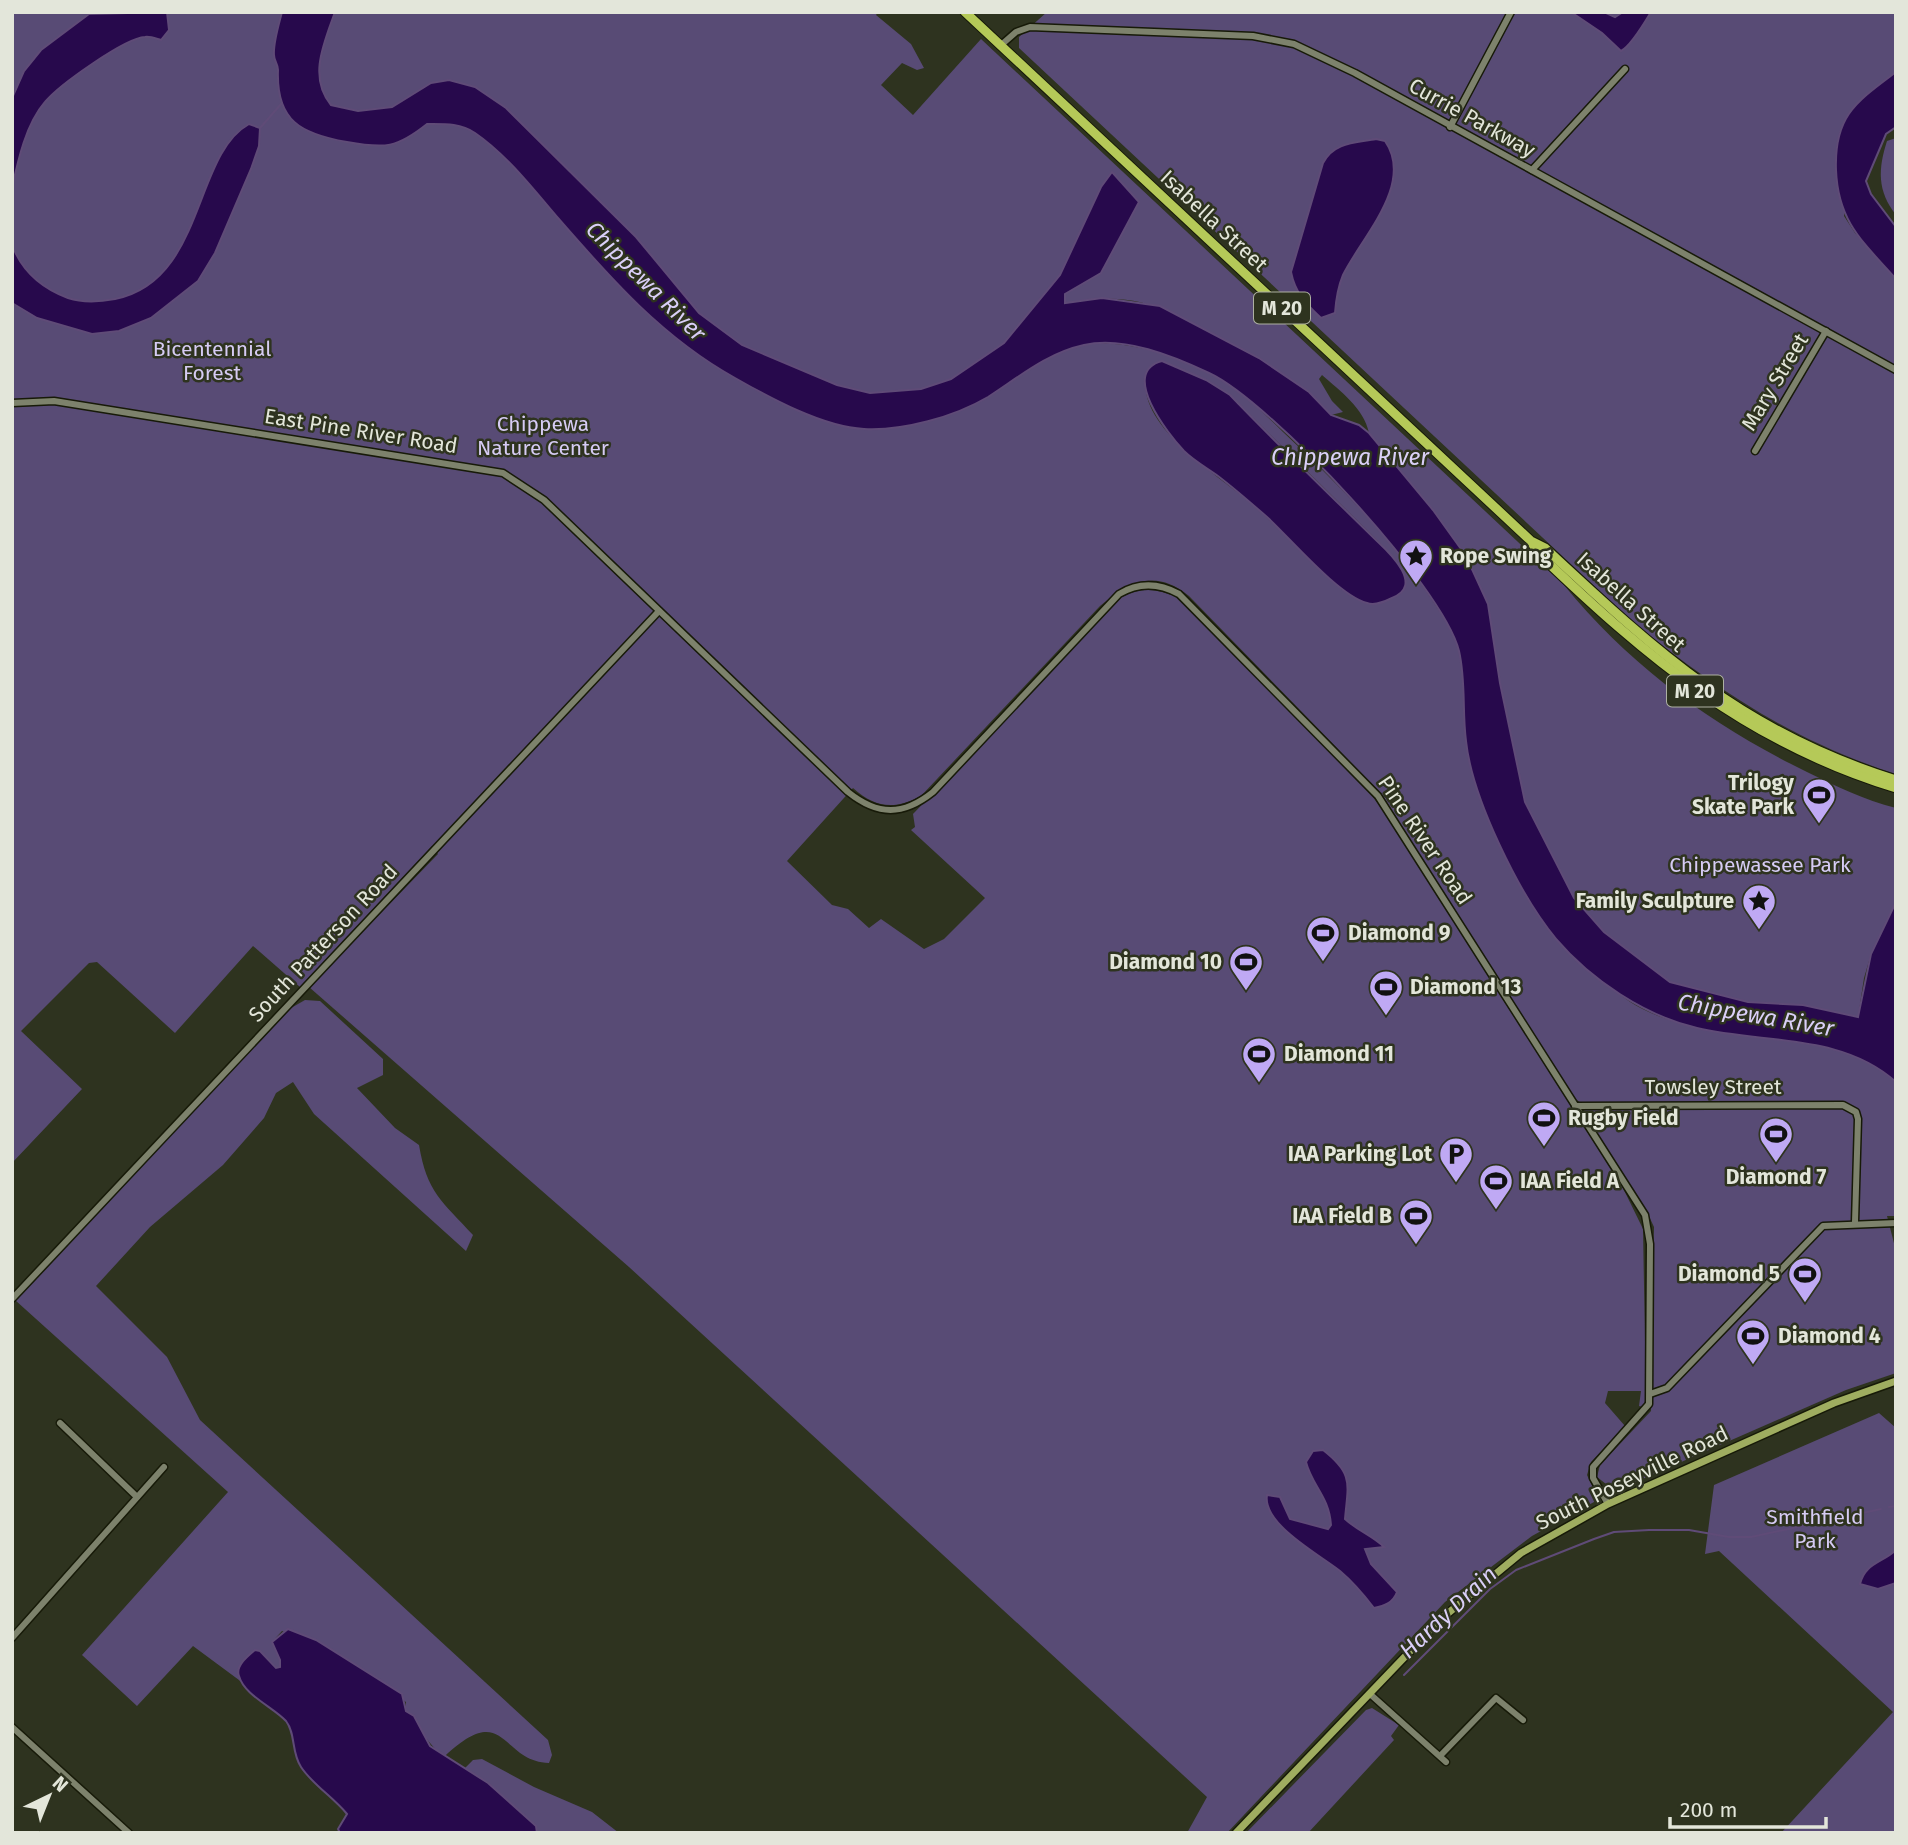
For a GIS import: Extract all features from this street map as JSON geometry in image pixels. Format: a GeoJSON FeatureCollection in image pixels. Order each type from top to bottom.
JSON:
{"type":"FeatureCollection","features":[{"type":"Feature","properties":{"kind":"highway","name":"Isabella Street"},"geometry":{"type":"LineString","coordinates":[[965,12],[1531,541],[1545,548],[1663,656],[1729,703],[1814,749],[1896,780]]}},
{"type":"Feature","properties":{"kind":"highway","name":"Isabella Street"},"geometry":{"type":"LineString","coordinates":[[1531,541],[1538,553],[1611,622],[1675,676],[1713,703],[1794,749],[1896,788]]}},
{"type":"Feature","properties":{"kind":"main road","name":"South Poseyville Road"},"geometry":{"type":"LineString","coordinates":[[1237,1833],[1447,1613],[1489,1577],[1537,1542],[1608,1504],[1834,1403],[1896,1381]]}},
{"type":"Feature","properties":{"kind":"street"},"geometry":{"type":"LineString","coordinates":[[1450,127],[1511,12]]}},
{"type":"Feature","properties":{"kind":"street","name":"Currie Parkway"},"geometry":{"type":"LineString","coordinates":[[1000,46],[1016,32],[1030,27],[1223,33],[1279,40],[1318,54],[1896,370]]}},
{"type":"Feature","properties":{"kind":"street"},"geometry":{"type":"LineString","coordinates":[[1532,170],[1625,69]]}},
{"type":"Feature","properties":{"kind":"street","name":"Mary Street"},"geometry":{"type":"LineString","coordinates":[[1755,451],[1826,331]]}},
{"type":"Feature","properties":{"kind":"street","name":"East Pine River Road"},"geometry":{"type":"LineString","coordinates":[[12,403],[54,401],[490,469],[516,479],[544,500],[848,792],[870,808]]}},
{"type":"Feature","properties":{"kind":"street","name":"Pine River Road"},"geometry":{"type":"LineString","coordinates":[[870,808],[880,811],[902,810],[933,792],[1119,594],[1139,586],[1169,589],[1191,604],[1378,796],[1648,1224],[1650,1394]]}},
{"type":"Feature","properties":{"kind":"street","name":"South Patterson Road"},"geometry":{"type":"LineString","coordinates":[[12,1298],[659,611]]}},
{"type":"Feature","properties":{"kind":"street","name":"Towsley Street"},"geometry":{"type":"LineString","coordinates":[[1575,1105],[1850,1107],[1858,1119],[1855,1222]]}},
{"type":"Feature","properties":{"kind":"street"},"geometry":{"type":"LineString","coordinates":[[1608,1504],[1593,1479],[1593,1467],[1643,1413],[1650,1394],[1661,1392],[1672,1383],[1824,1226],[1855,1222],[1896,1223]]}},
{"type":"Feature","properties":{"kind":"street"},"geometry":{"type":"LineString","coordinates":[[60,1423],[137,1497]]}},
{"type":"Feature","properties":{"kind":"street"},"geometry":{"type":"LineString","coordinates":[[12,1639],[164,1467]]}},
{"type":"Feature","properties":{"kind":"street"},"geometry":{"type":"LineString","coordinates":[[1370,1694],[1446,1762]]}},
{"type":"Feature","properties":{"kind":"street"},"geometry":{"type":"LineString","coordinates":[[1440,1756],[1496,1698],[1523,1720]]}},
{"type":"Feature","properties":{"kind":"street"},"geometry":{"type":"LineString","coordinates":[[12,1727],[129,1833]]}},
{"type":"Feature","properties":{"kind":"green space"},"geometry":{"type":"Polygon","coordinates":[[[12,12],[878,12],[876,15],[911,44],[924,68],[917,70],[902,63],[881,85],[913,115],[981,39],[1564,585],[1590,615],[1646,668],[1706,714],[1772,754],[1850,792],[1896,808],[1896,902],[1871,954],[1858,1017],[1803,1005],[1748,1002],[1670,982],[1604,932],[1574,898],[1525,802],[1500,683],[1487,604],[1466,556],[1433,510],[1369,433],[1362,416],[1350,401],[1322,375],[1319,379],[1332,401],[1343,412],[1331,415],[1295,383],[1270,366],[1170,312],[1134,301],[1114,299],[1066,304],[1065,294],[1101,273],[1139,202],[1075,249],[1060,275],[1004,343],[963,372],[972,405],[1057,353],[1073,347],[1105,343],[1161,353],[1198,367],[1235,388],[1363,512],[1399,554],[1447,623],[1461,657],[1466,726],[1477,785],[1493,830],[1505,856],[1535,903],[1591,968],[1611,987],[1643,1009],[1678,1023],[1831,1047],[1865,1061],[1896,1082],[1896,1216],[1887,1216],[1896,1251],[1896,1373],[1846,1390],[1615,1491],[1597,1477],[1600,1465],[1651,1411],[1654,1227],[1648,1214],[1585,1114],[1583,1104],[1575,1099],[1378,790],[1189,596],[1177,587],[1154,581],[1121,590],[1100,606],[921,796],[903,803],[886,805],[869,800],[853,788],[787,861],[832,905],[848,909],[869,928],[881,919],[924,949],[944,939],[985,898],[911,830],[915,827],[913,814],[1122,597],[1146,590],[1170,594],[1185,603],[1362,783],[1380,806],[1623,1188],[1643,1229],[1646,1398],[1643,1407],[1639,1406],[1641,1391],[1608,1391],[1605,1403],[1625,1426],[1591,1462],[1587,1475],[1596,1494],[1594,1502],[1532,1536],[1445,1602],[1227,1833],[1187,1833],[1207,1797],[629,1267],[309,987],[438,854],[432,846],[300,987],[253,946],[175,1033],[97,962],[89,963],[21,1031],[82,1089],[12,1163],[12,12]],[[1147,371],[1146,391],[1152,410],[1165,429],[1200,463],[1252,504],[1342,590],[1383,546],[1230,395],[1147,371]]]}},
{"type":"Feature","properties":{"kind":"green space"},"geometry":{"type":"Polygon","coordinates":[[[1047,12],[1896,12],[1896,72],[1866,95],[1844,216],[1855,233],[1896,279],[1896,774],[1823,746],[1758,711],[1695,670],[1634,623],[1019,48],[1019,37],[1047,12]]]}},
{"type":"Feature","properties":{"kind":"green space"},"geometry":{"type":"Polygon","coordinates":[[[1896,138],[1896,215],[1882,188],[1881,170],[1887,141],[1896,138]]]}},
{"type":"Feature","properties":{"kind":"green space"},"geometry":{"type":"Polygon","coordinates":[[[305,1000],[320,1001],[383,1059],[383,1075],[357,1088],[395,1128],[419,1145],[431,1186],[473,1235],[466,1251],[314,1114],[293,1082],[276,1093],[264,1118],[223,1165],[150,1227],[96,1286],[167,1357],[200,1420],[548,1740],[552,1755],[549,1763],[533,1760],[492,1733],[480,1733],[464,1740],[444,1757],[405,1711],[406,1702],[347,1662],[282,1631],[272,1642],[280,1660],[280,1668],[276,1668],[266,1657],[238,1675],[243,1683],[193,1646],[137,1706],[82,1655],[228,1492],[15,1300],[291,1008],[305,1000]]]}},
{"type":"Feature","properties":{"kind":"green space","name":"Smithfield Park"},"geometry":{"type":"Polygon","coordinates":[[[1879,1413],[1896,1428],[1896,1833],[1781,1833],[1893,1712],[1719,1551],[1705,1554],[1714,1485],[1879,1413]]]}},
{"type":"Feature","properties":{"kind":"green space"},"geometry":{"type":"Polygon","coordinates":[[[1372,1708],[1399,1725],[1391,1736],[1394,1740],[1308,1833],[1246,1833],[1366,1710],[1372,1708]]]}},
{"type":"Feature","properties":{"kind":"green space"},"geometry":{"type":"Polygon","coordinates":[[[482,1759],[534,1787],[592,1812],[619,1833],[537,1833],[536,1826],[488,1783],[464,1769],[473,1760],[482,1759]]]}},
{"type":"Feature","properties":{"kind":"water"},"geometry":{"type":"Polygon","coordinates":[[[167,12],[169,30],[161,40],[145,37],[123,45],[52,94],[38,111],[28,131],[12,188],[12,98],[24,71],[41,50],[89,14],[167,12]]]}},
{"type":"Feature","properties":{"kind":"water","name":"Chippewa River"},"geometry":{"type":"Polygon","coordinates":[[[282,12],[335,12],[323,48],[319,71],[320,83],[331,105],[358,111],[392,107],[431,83],[449,80],[475,87],[506,108],[636,237],[699,313],[742,345],[837,385],[870,393],[921,389],[951,379],[1004,343],[1060,275],[1101,187],[1112,172],[1139,202],[1101,273],[1065,294],[1065,303],[1102,298],[1160,306],[1259,358],[1309,392],[1331,415],[1359,425],[1369,433],[1433,510],[1466,556],[1488,604],[1500,683],[1525,802],[1574,898],[1604,932],[1670,982],[1748,1002],[1803,1005],[1858,1017],[1871,954],[1896,902],[1896,1082],[1874,1066],[1827,1048],[1697,1028],[1658,1015],[1602,982],[1570,954],[1556,939],[1527,897],[1487,817],[1477,790],[1466,741],[1459,651],[1446,622],[1422,584],[1351,498],[1272,419],[1237,390],[1209,373],[1164,354],[1132,345],[1099,343],[1058,354],[1034,366],[975,404],[928,421],[895,428],[864,429],[814,417],[735,378],[684,345],[661,326],[598,263],[509,162],[475,133],[464,127],[427,124],[399,142],[371,146],[317,135],[294,122],[281,102],[278,68],[274,57],[275,39],[282,12]]]}},
{"type":"Feature","properties":{"kind":"water"},"geometry":{"type":"Polygon","coordinates":[[[1571,12],[1604,12],[1615,17],[1623,12],[1651,12],[1633,39],[1621,51],[1602,33],[1571,12]]]}},
{"type":"Feature","properties":{"kind":"water"},"geometry":{"type":"Polygon","coordinates":[[[1896,72],[1896,127],[1886,134],[1866,181],[1871,194],[1896,227],[1896,279],[1863,242],[1847,218],[1838,188],[1836,152],[1839,136],[1850,112],[1869,92],[1896,72]]]}},
{"type":"Feature","properties":{"kind":"water"},"geometry":{"type":"Polygon","coordinates":[[[249,124],[260,128],[259,146],[215,253],[198,281],[151,318],[119,331],[92,334],[37,318],[12,303],[12,245],[21,263],[34,278],[68,298],[85,301],[109,300],[144,288],[166,268],[182,244],[217,162],[231,140],[249,124]]]}},
{"type":"Feature","properties":{"kind":"water"},"geometry":{"type":"Polygon","coordinates":[[[1376,139],[1385,141],[1393,158],[1394,175],[1390,193],[1343,275],[1335,313],[1321,318],[1302,298],[1291,272],[1323,163],[1339,147],[1376,139]]]}},
{"type":"Feature","properties":{"kind":"water"},"geometry":{"type":"Polygon","coordinates":[[[1162,361],[1206,380],[1230,395],[1390,554],[1405,578],[1401,593],[1386,601],[1370,604],[1343,590],[1249,501],[1184,451],[1159,418],[1146,390],[1145,377],[1150,367],[1162,361]]]}},
{"type":"Feature","properties":{"kind":"water"},"geometry":{"type":"Polygon","coordinates":[[[1323,1450],[1340,1466],[1347,1480],[1345,1519],[1384,1547],[1365,1549],[1371,1564],[1397,1592],[1385,1605],[1374,1608],[1340,1571],[1283,1528],[1268,1506],[1267,1495],[1280,1497],[1290,1519],[1328,1529],[1331,1525],[1330,1515],[1306,1462],[1313,1451],[1323,1450]]]}},
{"type":"Feature","properties":{"kind":"water"},"geometry":{"type":"Polygon","coordinates":[[[1896,1550],[1896,1583],[1878,1589],[1860,1584],[1870,1567],[1896,1550]]]}},
{"type":"Feature","properties":{"kind":"water"},"geometry":{"type":"Polygon","coordinates":[[[288,1629],[316,1640],[402,1694],[406,1711],[414,1716],[430,1746],[488,1783],[536,1826],[537,1833],[340,1833],[338,1829],[347,1814],[301,1767],[286,1721],[253,1695],[239,1676],[240,1665],[255,1650],[260,1651],[276,1668],[280,1667],[280,1660],[272,1642],[288,1629]]]}},
{"type":"Feature","properties":{"kind":"waterway"},"geometry":{"type":"LineString","coordinates":[[260,128],[282,103]]}},
{"type":"Feature","properties":{"kind":"waterway","name":"Hardy Drain"},"geometry":{"type":"LineString","coordinates":[[1889,1507],[1896,1506]]}},
{"type":"Feature","properties":{"kind":"waterway","name":"Hardy Drain"},"geometry":{"type":"LineString","coordinates":[[1404,1675],[1490,1589],[1516,1570],[1614,1532],[1689,1530],[1729,1537],[1751,1537],[1881,1509]]}},
{"type":"Feature","properties":{"kind":"place","name":"Rope Swing"},"geometry":{"type":"Point","coordinates":[1416,586]}},
{"type":"Feature","properties":{"kind":"place","name":"Trilogy Skate Park"},"geometry":{"type":"Point","coordinates":[1819,825]}},
{"type":"Feature","properties":{"kind":"place","name":"Family Sculpture"},"geometry":{"type":"Point","coordinates":[1759,931]}},
{"type":"Feature","properties":{"kind":"place","name":"Diamond 9"},"geometry":{"type":"Point","coordinates":[1323,963]}},
{"type":"Feature","properties":{"kind":"place","name":"Diamond 10"},"geometry":{"type":"Point","coordinates":[1246,992]}},
{"type":"Feature","properties":{"kind":"place","name":"Diamond 13"},"geometry":{"type":"Point","coordinates":[1386,1017]}},
{"type":"Feature","properties":{"kind":"place","name":"Diamond 11"},"geometry":{"type":"Point","coordinates":[1259,1084]}},
{"type":"Feature","properties":{"kind":"place","name":"Rugby Field"},"geometry":{"type":"Point","coordinates":[1544,1148]}},
{"type":"Feature","properties":{"kind":"place","name":"Diamond 7"},"geometry":{"type":"Point","coordinates":[1776,1164]}},
{"type":"Feature","properties":{"kind":"place","name":"IAA Parking Lot"},"geometry":{"type":"Point","coordinates":[1456,1184]}},
{"type":"Feature","properties":{"kind":"place","name":"IAA Field A"},"geometry":{"type":"Point","coordinates":[1496,1211]}},
{"type":"Feature","properties":{"kind":"place","name":"IAA Field B"},"geometry":{"type":"Point","coordinates":[1416,1246]}},
{"type":"Feature","properties":{"kind":"place","name":"Diamond 5"},"geometry":{"type":"Point","coordinates":[1805,1304]}},
{"type":"Feature","properties":{"kind":"place","name":"Diamond 4"},"geometry":{"type":"Point","coordinates":[1753,1366]}},
{"type":"Feature","properties":{"kind":"park label","name":"Bicentennial Forest"},"geometry":{"type":"Point","coordinates":[212,361]}},
{"type":"Feature","properties":{"kind":"park label","name":"Chippewa Nature Center"},"geometry":{"type":"Point","coordinates":[543,436]}},
{"type":"Feature","properties":{"kind":"park label","name":"Chippewassee Park"},"geometry":{"type":"Point","coordinates":[1760,865]}}]}
